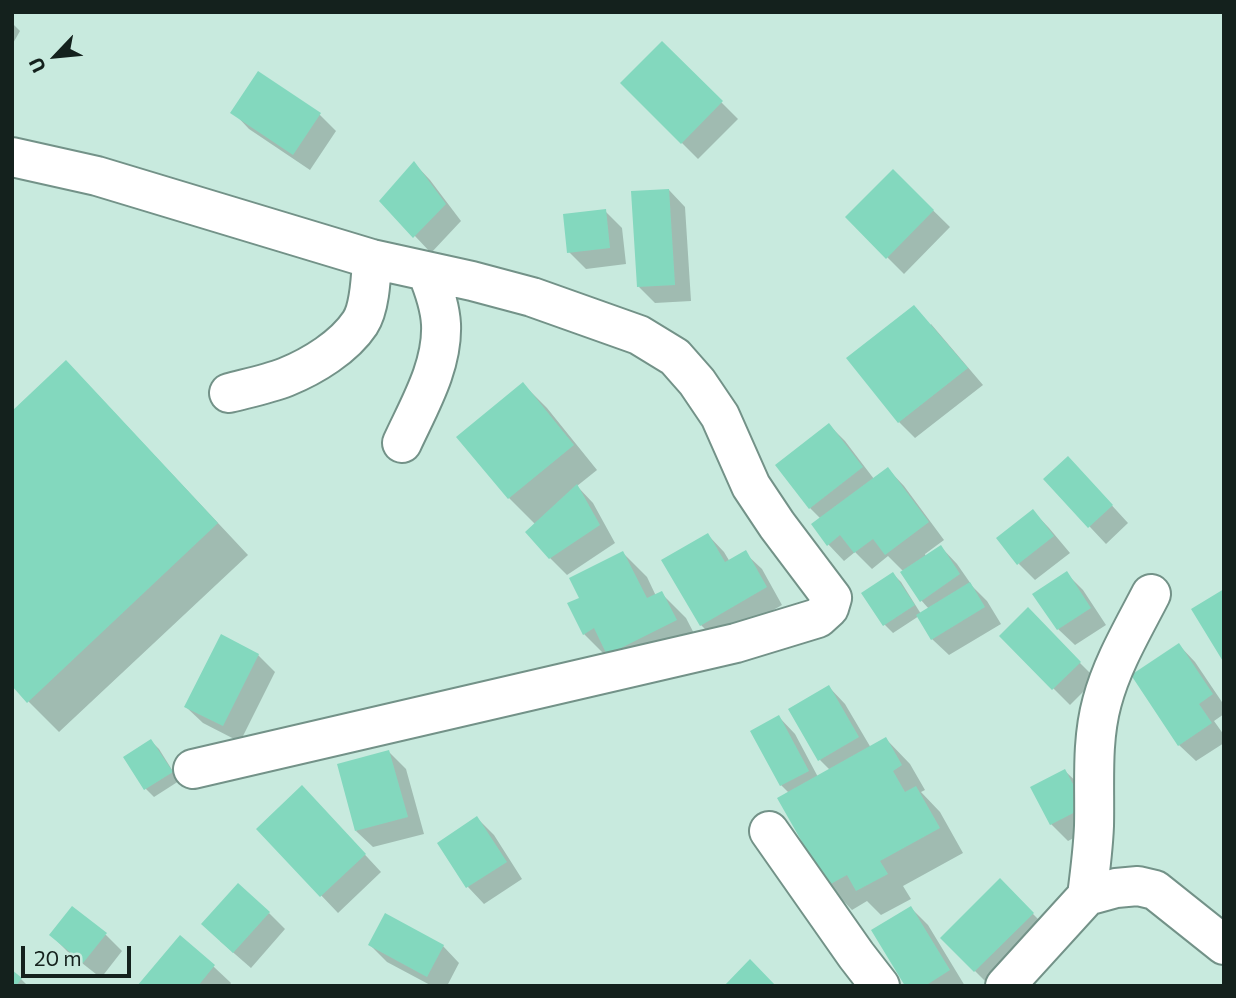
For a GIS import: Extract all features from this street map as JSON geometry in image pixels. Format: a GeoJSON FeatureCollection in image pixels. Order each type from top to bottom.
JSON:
{"type":"FeatureCollection","features":[{"type":"Feature","properties":{"kind":"street"},"geometry":{"type":"LineString","coordinates":[[12,157],[97,176],[372,259],[532,297],[639,335],[675,357],[697,382],[720,416],[751,486],[832,598],[829,608],[818,618],[736,643],[193,769]]}},
{"type":"Feature","properties":{"kind":"street"},"geometry":{"type":"LineString","coordinates":[[229,393],[287,377],[342,343],[361,321],[370,289],[372,259]]}},
{"type":"Feature","properties":{"kind":"street"},"geometry":{"type":"LineString","coordinates":[[402,443],[437,365],[441,326],[437,299],[427,272]]}},
{"type":"Feature","properties":{"kind":"street"},"geometry":{"type":"LineString","coordinates":[[1087,896],[1093,854],[1093,792],[1101,704],[1110,678],[1151,594]]}},
{"type":"Feature","properties":{"kind":"street"},"geometry":{"type":"LineString","coordinates":[[769,831],[880,986]]}},
{"type":"Feature","properties":{"kind":"street"},"geometry":{"type":"LineString","coordinates":[[1005,986],[1087,896],[1116,888],[1138,886],[1155,890],[1224,945]]}},
{"type":"Feature","properties":{"kind":"building"},"geometry":{"type":"Polygon","coordinates":[[[662,41],[723,101],[681,144],[620,83],[662,41]]]}},
{"type":"Feature","properties":{"kind":"building"},"geometry":{"type":"Polygon","coordinates":[[[258,71],[321,113],[293,155],[230,113],[258,71]]]}},
{"type":"Feature","properties":{"kind":"building"},"geometry":{"type":"Polygon","coordinates":[[[414,161],[446,204],[413,238],[379,201],[414,161]]]}},
{"type":"Feature","properties":{"kind":"building"},"geometry":{"type":"Polygon","coordinates":[[[893,169],[934,210],[886,259],[845,217],[893,169]]]}},
{"type":"Feature","properties":{"kind":"building"},"geometry":{"type":"Polygon","coordinates":[[[669,189],[675,285],[637,287],[631,191],[669,189]]]}},
{"type":"Feature","properties":{"kind":"building"},"geometry":{"type":"Polygon","coordinates":[[[606,209],[610,248],[567,253],[563,214],[606,209]]]}},
{"type":"Feature","properties":{"kind":"building"},"geometry":{"type":"Polygon","coordinates":[[[914,305],[968,368],[898,423],[846,358],[914,305]]]}},
{"type":"Feature","properties":{"kind":"building"},"geometry":{"type":"Polygon","coordinates":[[[66,360],[218,523],[27,703],[12,686],[12,411],[66,360]]]}},
{"type":"Feature","properties":{"kind":"building"},"geometry":{"type":"Polygon","coordinates":[[[523,382],[574,445],[508,499],[456,437],[523,382]]]}},
{"type":"Feature","properties":{"kind":"building"},"geometry":{"type":"Polygon","coordinates":[[[829,423],[863,467],[809,509],[775,465],[829,423]]]}},
{"type":"Feature","properties":{"kind":"building"},"geometry":{"type":"Polygon","coordinates":[[[1068,456],[1113,505],[1088,528],[1043,479],[1068,456]]]}},
{"type":"Feature","properties":{"kind":"building"},"geometry":{"type":"Polygon","coordinates":[[[888,467],[929,522],[885,555],[873,539],[854,553],[840,535],[827,546],[811,524],[888,467]]]}},
{"type":"Feature","properties":{"kind":"building"},"geometry":{"type":"Polygon","coordinates":[[[577,484],[600,525],[549,559],[525,532],[577,484]]]}},
{"type":"Feature","properties":{"kind":"building"},"geometry":{"type":"Polygon","coordinates":[[[1033,509],[1054,536],[1017,565],[996,538],[1033,509]]]}},
{"type":"Feature","properties":{"kind":"building"},"geometry":{"type":"Polygon","coordinates":[[[708,533],[725,562],[746,550],[767,587],[700,626],[661,560],[708,533]]]}},
{"type":"Feature","properties":{"kind":"building"},"geometry":{"type":"Polygon","coordinates":[[[941,545],[960,574],[920,602],[900,572],[941,545]]]}},
{"type":"Feature","properties":{"kind":"building"},"geometry":{"type":"Polygon","coordinates":[[[623,551],[647,598],[662,591],[677,620],[607,655],[594,628],[583,635],[567,603],[579,598],[569,578],[623,551]]]}},
{"type":"Feature","properties":{"kind":"building"},"geometry":{"type":"Polygon","coordinates":[[[1067,571],[1091,608],[1057,630],[1032,594],[1067,571]]]}},
{"type":"Feature","properties":{"kind":"building"},"geometry":{"type":"Polygon","coordinates":[[[893,572],[915,605],[883,626],[861,593],[893,572]]]}},
{"type":"Feature","properties":{"kind":"building"},"geometry":{"type":"Polygon","coordinates":[[[970,582],[985,607],[931,640],[916,615],[970,582]]]}},
{"type":"Feature","properties":{"kind":"building"},"geometry":{"type":"Polygon","coordinates":[[[1224,589],[1224,663],[1191,609],[1224,589]]]}},
{"type":"Feature","properties":{"kind":"building"},"geometry":{"type":"Polygon","coordinates":[[[1028,607],[1081,662],[1052,690],[999,636],[1028,607]]]}},
{"type":"Feature","properties":{"kind":"building"},"geometry":{"type":"Polygon","coordinates":[[[221,634],[259,654],[223,726],[184,707],[221,634]]]}},
{"type":"Feature","properties":{"kind":"building"},"geometry":{"type":"Polygon","coordinates":[[[1179,643],[1213,694],[1199,704],[1212,723],[1178,746],[1131,675],[1179,643]]]}},
{"type":"Feature","properties":{"kind":"building"},"geometry":{"type":"Polygon","coordinates":[[[829,685],[859,737],[818,761],[788,709],[829,685]]]}},
{"type":"Feature","properties":{"kind":"building"},"geometry":{"type":"Polygon","coordinates":[[[779,715],[809,771],[780,786],[750,731],[779,715]]]}},
{"type":"Feature","properties":{"kind":"building"},"geometry":{"type":"Polygon","coordinates":[[[886,737],[902,765],[893,771],[905,792],[916,786],[940,828],[880,861],[888,874],[856,891],[847,875],[827,886],[777,798],[886,737]]]}},
{"type":"Feature","properties":{"kind":"building"},"geometry":{"type":"Polygon","coordinates":[[[151,739],[173,772],[144,790],[123,757],[151,739]]]}},
{"type":"Feature","properties":{"kind":"building"},"geometry":{"type":"Polygon","coordinates":[[[389,750],[408,817],[355,831],[337,764],[389,750]]]}},
{"type":"Feature","properties":{"kind":"building"},"geometry":{"type":"Polygon","coordinates":[[[1065,769],[1085,807],[1050,825],[1030,787],[1065,769]]]}},
{"type":"Feature","properties":{"kind":"building"},"geometry":{"type":"Polygon","coordinates":[[[302,785],[366,854],[320,897],[256,829],[302,785]]]}},
{"type":"Feature","properties":{"kind":"building"},"geometry":{"type":"Polygon","coordinates":[[[477,816],[507,862],[466,888],[437,843],[477,816]]]}},
{"type":"Feature","properties":{"kind":"building"},"geometry":{"type":"Polygon","coordinates":[[[1000,878],[1034,913],[974,972],[940,938],[1000,878]]]}},
{"type":"Feature","properties":{"kind":"building"},"geometry":{"type":"Polygon","coordinates":[[[238,883],[270,912],[233,953],[201,924],[238,883]]]}},
{"type":"Feature","properties":{"kind":"building"},"geometry":{"type":"Polygon","coordinates":[[[72,906],[107,933],[83,963],[49,935],[72,906]]]}},
{"type":"Feature","properties":{"kind":"building"},"geometry":{"type":"Polygon","coordinates":[[[911,906],[950,970],[925,986],[905,986],[871,930],[911,906]]]}},
{"type":"Feature","properties":{"kind":"building"},"geometry":{"type":"Polygon","coordinates":[[[385,913],[444,945],[427,977],[368,945],[385,913]]]}},
{"type":"Feature","properties":{"kind":"building"},"geometry":{"type":"Polygon","coordinates":[[[180,935],[215,965],[198,986],[137,986],[180,935]]]}},
{"type":"Feature","properties":{"kind":"building"},"geometry":{"type":"Polygon","coordinates":[[[750,959],[776,986],[724,986],[750,959]]]}},
{"type":"Feature","properties":{"kind":"building"},"geometry":{"type":"Polygon","coordinates":[[[12,970],[22,978],[16,986],[12,986],[12,970]]]}}]}
